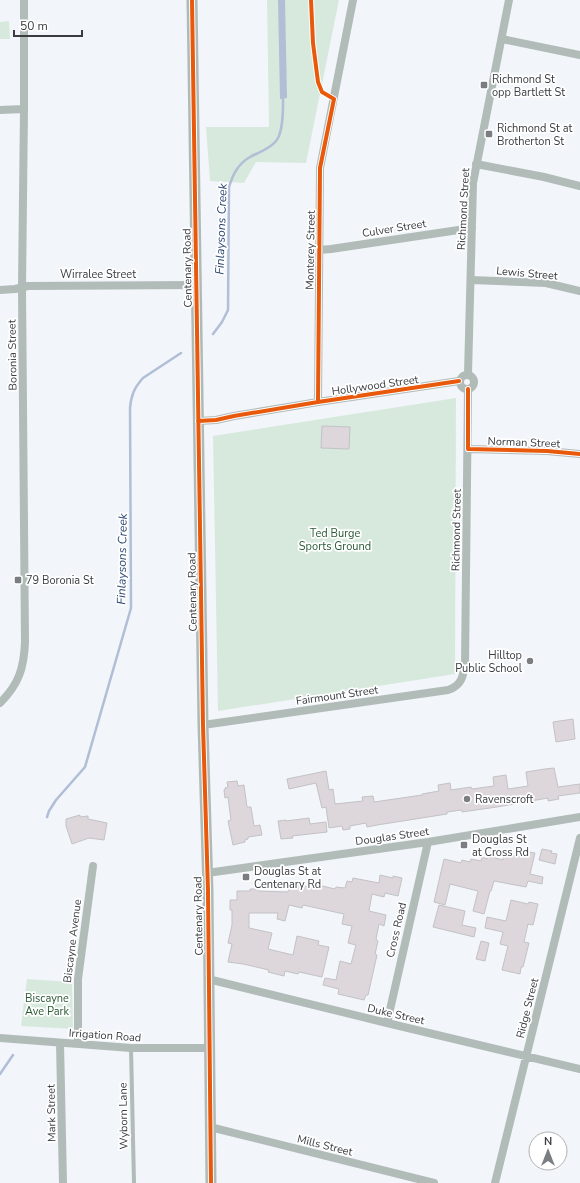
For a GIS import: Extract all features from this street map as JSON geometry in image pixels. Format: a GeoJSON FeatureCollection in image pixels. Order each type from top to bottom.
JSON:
{"type":"FeatureCollection","features":[{"type":"Feature","properties":{"kind":"main road","name":"Centenary Road"},"geometry":{"type":"LineString","coordinates":[[192,0],[211,1183]]}},
{"type":"Feature","properties":{"kind":"street","name":"Boronia Street"},"geometry":{"type":"LineString","coordinates":[[0,703],[12,690],[21,672],[25,642],[22,288],[24,0]]}},
{"type":"Feature","properties":{"kind":"street","name":"Monterey Street"},"geometry":{"type":"LineString","coordinates":[[318,402],[320,168],[353,0]]}},
{"type":"Feature","properties":{"kind":"street","name":"Richmond Street"},"geometry":{"type":"LineString","coordinates":[[468,374],[473,183],[509,0]]}},
{"type":"Feature","properties":{"kind":"street"},"geometry":{"type":"LineString","coordinates":[[502,39],[580,55]]}},
{"type":"Feature","properties":{"kind":"street"},"geometry":{"type":"LineString","coordinates":[[0,110],[24,110]]}},
{"type":"Feature","properties":{"kind":"street"},"geometry":{"type":"LineString","coordinates":[[476,164],[544,177],[580,186]]}},
{"type":"Feature","properties":{"kind":"street","name":"Culver Street"},"geometry":{"type":"LineString","coordinates":[[319,250],[472,228]]}},
{"type":"Feature","properties":{"kind":"street","name":"Lewis Street"},"geometry":{"type":"LineString","coordinates":[[471,280],[546,283],[580,291]]}},
{"type":"Feature","properties":{"kind":"street","name":"Wirralee Street"},"geometry":{"type":"LineString","coordinates":[[0,290],[28,286],[196,285]]}},
{"type":"Feature","properties":{"kind":"street"},"geometry":{"type":"LineString","coordinates":[[468,374],[473,378],[474,382],[473,386],[468,389],[462,387],[460,381],[462,376],[468,374]]}},
{"type":"Feature","properties":{"kind":"street","name":"Hollywood Street"},"geometry":{"type":"LineString","coordinates":[[198,421],[216,420],[318,402],[460,381]]}},
{"type":"Feature","properties":{"kind":"street","name":"Richmond Street"},"geometry":{"type":"LineString","coordinates":[[464,671],[468,389]]}},
{"type":"Feature","properties":{"kind":"street","name":"Norman Street"},"geometry":{"type":"LineString","coordinates":[[468,449],[547,451],[580,454]]}},
{"type":"Feature","properties":{"kind":"street","name":"Fairmount Street"},"geometry":{"type":"LineString","coordinates":[[203,725],[448,690],[457,686],[462,681],[464,671]]}},
{"type":"Feature","properties":{"kind":"street","name":"Douglas Street"},"geometry":{"type":"LineString","coordinates":[[207,874],[580,818]]}},
{"type":"Feature","properties":{"kind":"street","name":"Ridge Street"},"geometry":{"type":"LineString","coordinates":[[496,1183],[580,838]]}},
{"type":"Feature","properties":{"kind":"street","name":"Cross Road"},"geometry":{"type":"LineString","coordinates":[[387,1024],[428,842]]}},
{"type":"Feature","properties":{"kind":"street","name":"Biscayne Avenue"},"geometry":{"type":"LineString","coordinates":[[78,1044],[78,979],[93,866]]}},
{"type":"Feature","properties":{"kind":"street","name":"Duke Street"},"geometry":{"type":"LineString","coordinates":[[208,979],[387,1024],[580,1069]]}},
{"type":"Feature","properties":{"kind":"street","name":"Irrigation Road"},"geometry":{"type":"LineString","coordinates":[[0,1038],[131,1048],[209,1048]]}},
{"type":"Feature","properties":{"kind":"street","name":"Mark Street"},"geometry":{"type":"LineString","coordinates":[[60,1043],[63,1183]]}},
{"type":"Feature","properties":{"kind":"street","name":"Mills Street"},"geometry":{"type":"LineString","coordinates":[[210,1127],[434,1183]]}},
{"type":"Feature","properties":{"kind":"lane","name":"Wyborn Lane"},"geometry":{"type":"LineString","coordinates":[[131,1048],[134,1183]]}},
{"type":"Feature","properties":{"kind":"green space"},"geometry":{"type":"Polygon","coordinates":[[[267,0],[339,0],[306,163],[256,162],[244,183],[210,181],[206,127],[269,127],[267,0]]]}},
{"type":"Feature","properties":{"kind":"green space"},"geometry":{"type":"Polygon","coordinates":[[[9,21],[10,39],[0,39],[0,22],[9,21]]]}},
{"type":"Feature","properties":{"kind":"green space","name":"Ted Burge Sports Ground"},"geometry":{"type":"Polygon","coordinates":[[[456,398],[455,674],[218,711],[213,436],[456,398]]]}},
{"type":"Feature","properties":{"kind":"green space","name":"Biscayne Ave Park"},"geometry":{"type":"Polygon","coordinates":[[[27,979],[72,982],[73,1029],[21,1026],[27,979]]]}},
{"type":"Feature","properties":{"kind":"water"},"geometry":{"type":"Polygon","coordinates":[[[278,0],[285,0],[287,98],[280,99],[278,0]]]}},
{"type":"Feature","properties":{"kind":"building"},"geometry":{"type":"Polygon","coordinates":[[[322,426],[350,427],[349,449],[321,448],[322,426]]]}},
{"type":"Feature","properties":{"kind":"building"},"geometry":{"type":"Polygon","coordinates":[[[573,719],[575,739],[556,742],[553,722],[573,719]]]}},
{"type":"Feature","properties":{"kind":"building"},"geometry":{"type":"Polygon","coordinates":[[[554,768],[558,787],[580,784],[580,793],[558,796],[559,799],[548,801],[548,798],[462,812],[462,810],[447,812],[447,814],[367,827],[366,823],[350,826],[350,829],[343,830],[342,826],[329,828],[326,807],[322,808],[316,783],[289,789],[287,779],[326,771],[329,790],[333,789],[335,804],[363,801],[362,797],[373,796],[374,802],[422,795],[439,791],[438,785],[450,783],[451,790],[494,786],[493,777],[506,775],[508,789],[528,786],[526,772],[554,768]]]}},
{"type":"Feature","properties":{"kind":"building"},"geometry":{"type":"Polygon","coordinates":[[[237,781],[238,786],[244,785],[247,807],[251,807],[254,826],[260,825],[262,835],[248,837],[245,842],[233,845],[228,821],[231,820],[228,797],[225,798],[224,790],[228,787],[227,782],[237,781]]]}},
{"type":"Feature","properties":{"kind":"building"},"geometry":{"type":"Polygon","coordinates":[[[80,815],[80,817],[88,816],[88,819],[107,823],[104,840],[89,838],[72,844],[66,826],[66,819],[80,815]]]}},
{"type":"Feature","properties":{"kind":"building"},"geometry":{"type":"Polygon","coordinates":[[[309,818],[310,824],[326,822],[327,832],[292,836],[293,838],[281,839],[278,821],[309,818]]]}},
{"type":"Feature","properties":{"kind":"building"},"geometry":{"type":"Polygon","coordinates":[[[542,849],[552,851],[551,853],[557,854],[555,864],[539,860],[542,849]]]}},
{"type":"Feature","properties":{"kind":"building"},"geometry":{"type":"Polygon","coordinates":[[[523,851],[535,853],[530,874],[543,877],[542,884],[528,881],[526,887],[494,881],[484,914],[473,911],[478,891],[450,884],[445,905],[434,902],[444,859],[461,863],[462,860],[470,862],[471,859],[481,861],[482,857],[487,859],[488,856],[503,860],[504,853],[522,857],[523,851]]]}},
{"type":"Feature","properties":{"kind":"building"},"geometry":{"type":"Polygon","coordinates":[[[380,875],[393,878],[393,876],[402,878],[398,896],[385,893],[384,897],[372,894],[369,911],[386,915],[384,926],[379,924],[376,939],[378,941],[375,954],[377,955],[368,995],[366,995],[364,1000],[338,994],[339,989],[323,985],[325,978],[336,980],[340,961],[351,964],[356,945],[348,943],[352,926],[342,924],[344,914],[303,905],[302,908],[289,905],[285,921],[277,919],[278,913],[249,913],[249,928],[272,933],[268,949],[293,955],[297,936],[319,941],[318,945],[329,947],[322,977],[299,972],[298,974],[285,971],[284,976],[268,972],[269,970],[228,962],[232,944],[228,943],[232,925],[230,900],[237,900],[237,891],[250,891],[250,889],[258,889],[258,891],[288,892],[289,887],[295,889],[296,885],[301,885],[309,887],[310,883],[335,889],[336,887],[345,888],[347,881],[352,882],[353,878],[379,883],[380,875]]]}},
{"type":"Feature","properties":{"kind":"building"},"geometry":{"type":"Polygon","coordinates":[[[511,900],[528,904],[529,902],[538,904],[533,925],[528,924],[524,942],[529,943],[520,974],[502,970],[508,946],[500,944],[503,932],[485,928],[487,917],[506,921],[511,900]]]}},
{"type":"Feature","properties":{"kind":"building"},"geometry":{"type":"Polygon","coordinates":[[[439,905],[465,911],[462,925],[476,928],[474,937],[433,927],[439,905]]]}},
{"type":"Feature","properties":{"kind":"building"},"geometry":{"type":"Polygon","coordinates":[[[481,941],[489,943],[485,961],[476,959],[481,941]]]}},
{"type":"Feature","properties":{"kind":"waterway","name":"Finlaysons Creek"},"geometry":{"type":"LineString","coordinates":[[213,334],[222,322],[228,310],[229,187],[239,166],[250,157],[271,146],[279,137],[282,119],[283,95]]}},
{"type":"Feature","properties":{"kind":"waterway","name":"Finlaysons Creek"},"geometry":{"type":"LineString","coordinates":[[47,817],[56,800],[85,767],[131,608],[130,408],[132,396],[137,385],[143,378],[181,353]]}},
{"type":"Feature","properties":{"kind":"waterway"},"geometry":{"type":"LineString","coordinates":[[0,1074],[13,1055]]}},
{"type":"Feature","properties":{"kind":"cycle path"},"geometry":{"type":"LineString","coordinates":[[192,0],[203,725],[208,891],[211,1183]]}},
{"type":"Feature","properties":{"kind":"cycle path"},"geometry":{"type":"LineString","coordinates":[[311,0],[313,43],[318,82],[322,92],[334,99],[320,168],[318,402]]}},
{"type":"Feature","properties":{"kind":"cycle path"},"geometry":{"type":"LineString","coordinates":[[198,421],[216,420],[318,402],[459,381]]}},
{"type":"Feature","properties":{"kind":"cycle path"},"geometry":{"type":"LineString","coordinates":[[468,389],[468,449],[547,451],[580,454]]}},
{"type":"Feature","properties":{"kind":"place","name":"Richmond St opp Bartlett St"},"geometry":{"type":"Point","coordinates":[484,85]}},
{"type":"Feature","properties":{"kind":"place","name":"Richmond St at Brotherton St"},"geometry":{"type":"Point","coordinates":[489,134]}},
{"type":"Feature","properties":{"kind":"place","name":"79 Boronia St"},"geometry":{"type":"Point","coordinates":[18,580]}},
{"type":"Feature","properties":{"kind":"place","name":"Hilltop Public School"},"geometry":{"type":"Point","coordinates":[530,661]}},
{"type":"Feature","properties":{"kind":"place","name":"Ravenscroft"},"geometry":{"type":"Point","coordinates":[467,799]}},
{"type":"Feature","properties":{"kind":"place","name":"Douglas St at Cross Rd"},"geometry":{"type":"Point","coordinates":[464,845]}},
{"type":"Feature","properties":{"kind":"place","name":"Douglas St at Centenary Rd"},"geometry":{"type":"Point","coordinates":[246,877]}}]}
